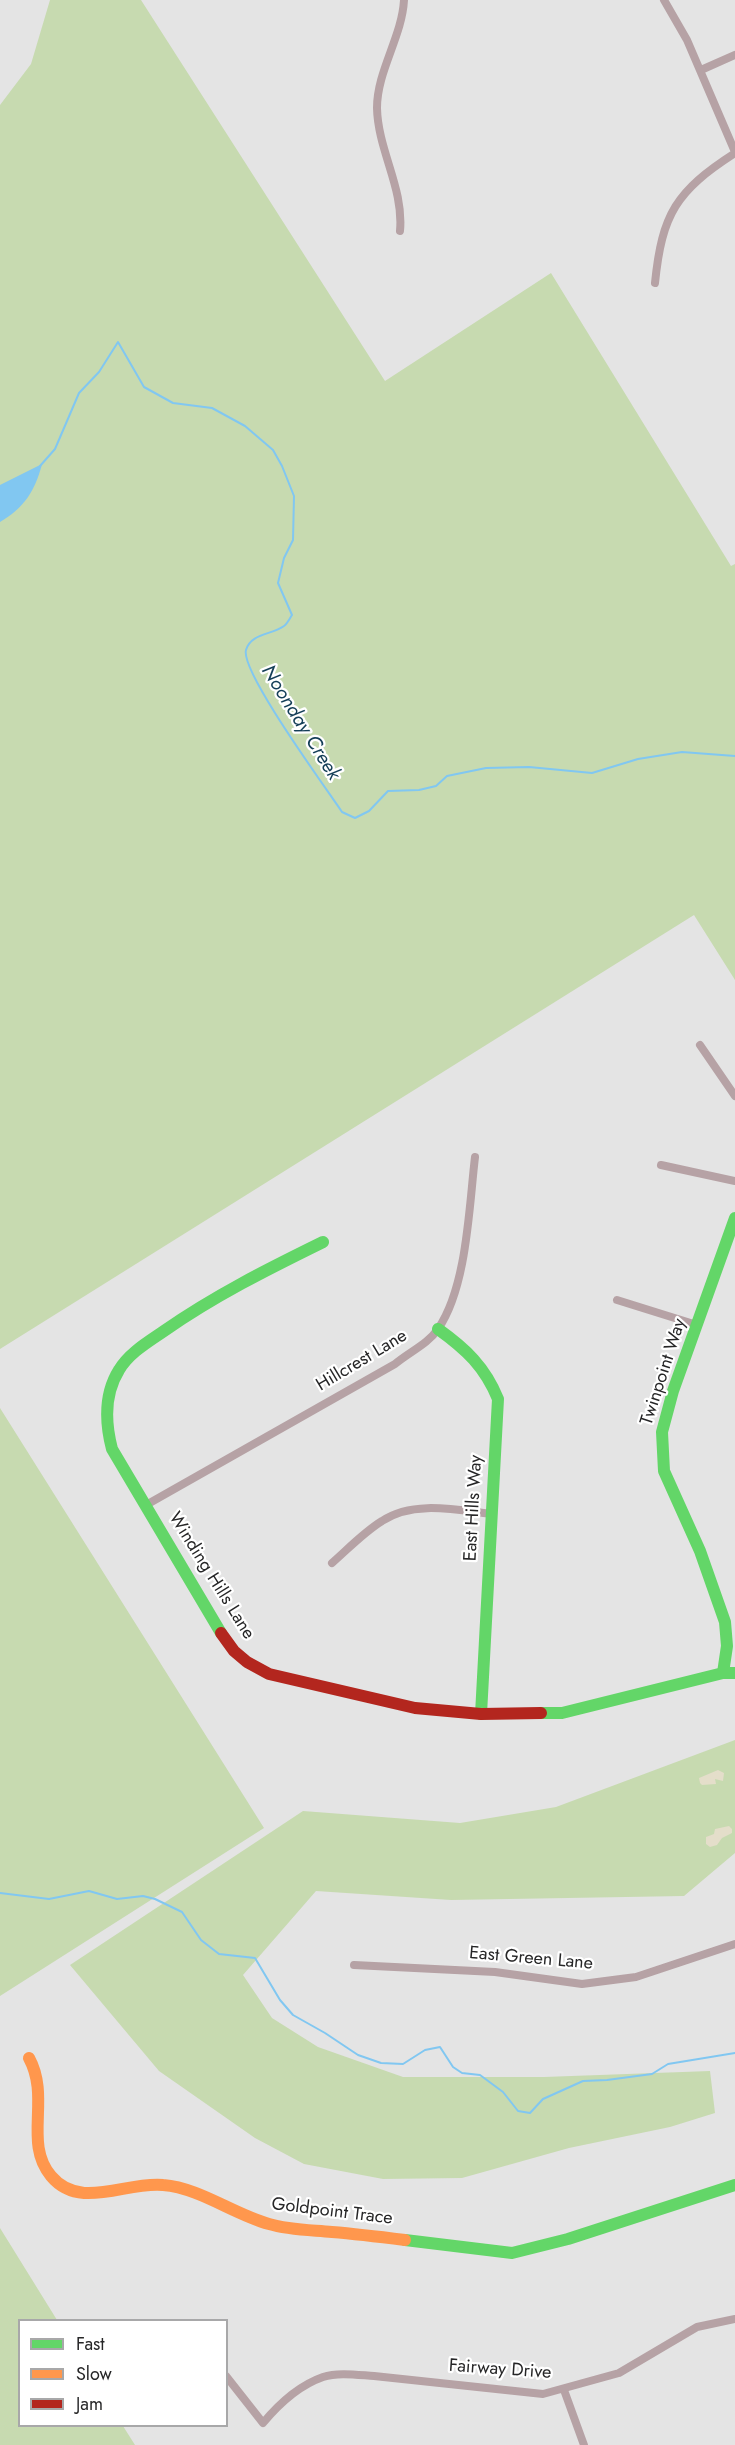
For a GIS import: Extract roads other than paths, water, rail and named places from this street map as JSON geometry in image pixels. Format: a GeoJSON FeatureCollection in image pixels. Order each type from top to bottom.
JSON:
{"type":"FeatureCollection","features":[{"type":"Feature","properties":{"kind":"street"},"geometry":{"type":"LineString","coordinates":[[400,231],[402,211],[382,138],[377,108],[380,88],[403,17],[404,0]]}},
{"type":"Feature","properties":{"kind":"street"},"geometry":{"type":"LineString","coordinates":[[656,283],[659,242],[671,211],[685,192],[735,153],[701,70],[680,26],[664,0]]}},
{"type":"Feature","properties":{"kind":"street"},"geometry":{"type":"LineString","coordinates":[[701,70],[735,55]]}},
{"type":"Feature","properties":{"kind":"street"},"geometry":{"type":"LineString","coordinates":[[700,1045],[735,1096]]}},
{"type":"Feature","properties":{"kind":"street","name":"Hillcrest Lane"},"geometry":{"type":"LineString","coordinates":[[146,1505],[395,1364],[423,1344],[438,1329],[460,1275],[475,1157]]}},
{"type":"Feature","properties":{"kind":"street"},"geometry":{"type":"LineString","coordinates":[[662,1165],[735,1181]]}},
{"type":"Feature","properties":{"kind":"street","name":"Twinpoint Way"},"geometry":{"type":"LineString","coordinates":[[729,1673],[725,1622],[700,1551],[664,1471],[662,1432],[735,1218]]}},
{"type":"Feature","properties":{"kind":"street","name":"Winding Hills Lane"},"geometry":{"type":"LineString","coordinates":[[323,1242],[260,1273],[178,1321],[133,1353],[120,1367],[112,1383],[107,1403],[107,1432],[112,1449],[222,1635],[234,1651],[247,1662],[269,1674],[292,1680],[415,1708],[481,1714],[562,1713],[729,1673]]}},
{"type":"Feature","properties":{"kind":"street"},"geometry":{"type":"LineString","coordinates":[[617,1300],[697,1325]]}},
{"type":"Feature","properties":{"kind":"street","name":"East Hills Way"},"geometry":{"type":"LineString","coordinates":[[438,1329],[476,1357],[498,1398],[481,1714]]}},
{"type":"Feature","properties":{"kind":"street"},"geometry":{"type":"LineString","coordinates":[[332,1563],[382,1520],[394,1515],[421,1508],[492,1514]]}},
{"type":"Feature","properties":{"kind":"street","name":"East Green Lane"},"geometry":{"type":"LineString","coordinates":[[354,1965],[495,1972],[582,1984],[636,1977],[735,1944]]}},
{"type":"Feature","properties":{"kind":"street","name":"Goldpoint Trace"},"geometry":{"type":"LineString","coordinates":[[29,2058],[35,2066],[38,2078],[36,2132],[42,2162],[51,2176],[79,2193],[91,2194],[153,2184],[182,2189],[270,2225],[512,2253],[546,2246],[684,2199],[735,2185]]}},
{"type":"Feature","properties":{"kind":"street","name":"Fairway Drive"},"geometry":{"type":"LineString","coordinates":[[228,2379],[263,2423],[301,2388],[324,2376],[350,2374],[375,2376],[543,2394],[619,2373],[697,2327],[735,2319]]}},
{"type":"Feature","properties":{"kind":"street"},"geometry":{"type":"LineString","coordinates":[[564,2390],[584,2445]]}},
{"type":"Feature","properties":{"kind":"water"},"geometry":{"type":"Polygon","coordinates":[[[42,464],[32,491],[22,505],[0,522],[0,485],[42,464]]]}},
{"type":"Feature","properties":{"kind":"waterway","name":"Noonday Creek"},"geometry":{"type":"LineString","coordinates":[[40,466],[55,449],[79,393],[99,372],[118,342],[144,387],[173,403],[212,408],[245,426],[273,450],[294,496],[293,540],[284,558],[278,583],[292,615],[284,626],[252,640],[246,650],[248,662],[256,681],[303,756],[342,812],[355,818],[369,811],[388,791],[419,790],[436,786],[447,776],[486,768],[529,767],[592,773],[638,759],[682,752],[735,756]]}},
{"type":"Feature","properties":{"kind":"waterway"},"geometry":{"type":"LineString","coordinates":[[0,1893],[49,1899],[89,1891],[117,1899],[143,1896],[155,1899],[182,1912],[201,1940],[219,1954],[255,1958],[280,2000],[293,2015],[358,2055],[381,2063],[403,2064],[425,2050],[440,2047],[453,2067],[462,2073],[480,2075],[503,2092],[518,2111],[530,2113],[543,2099],[583,2081],[652,2074],[668,2064],[735,2053]]}}]}
